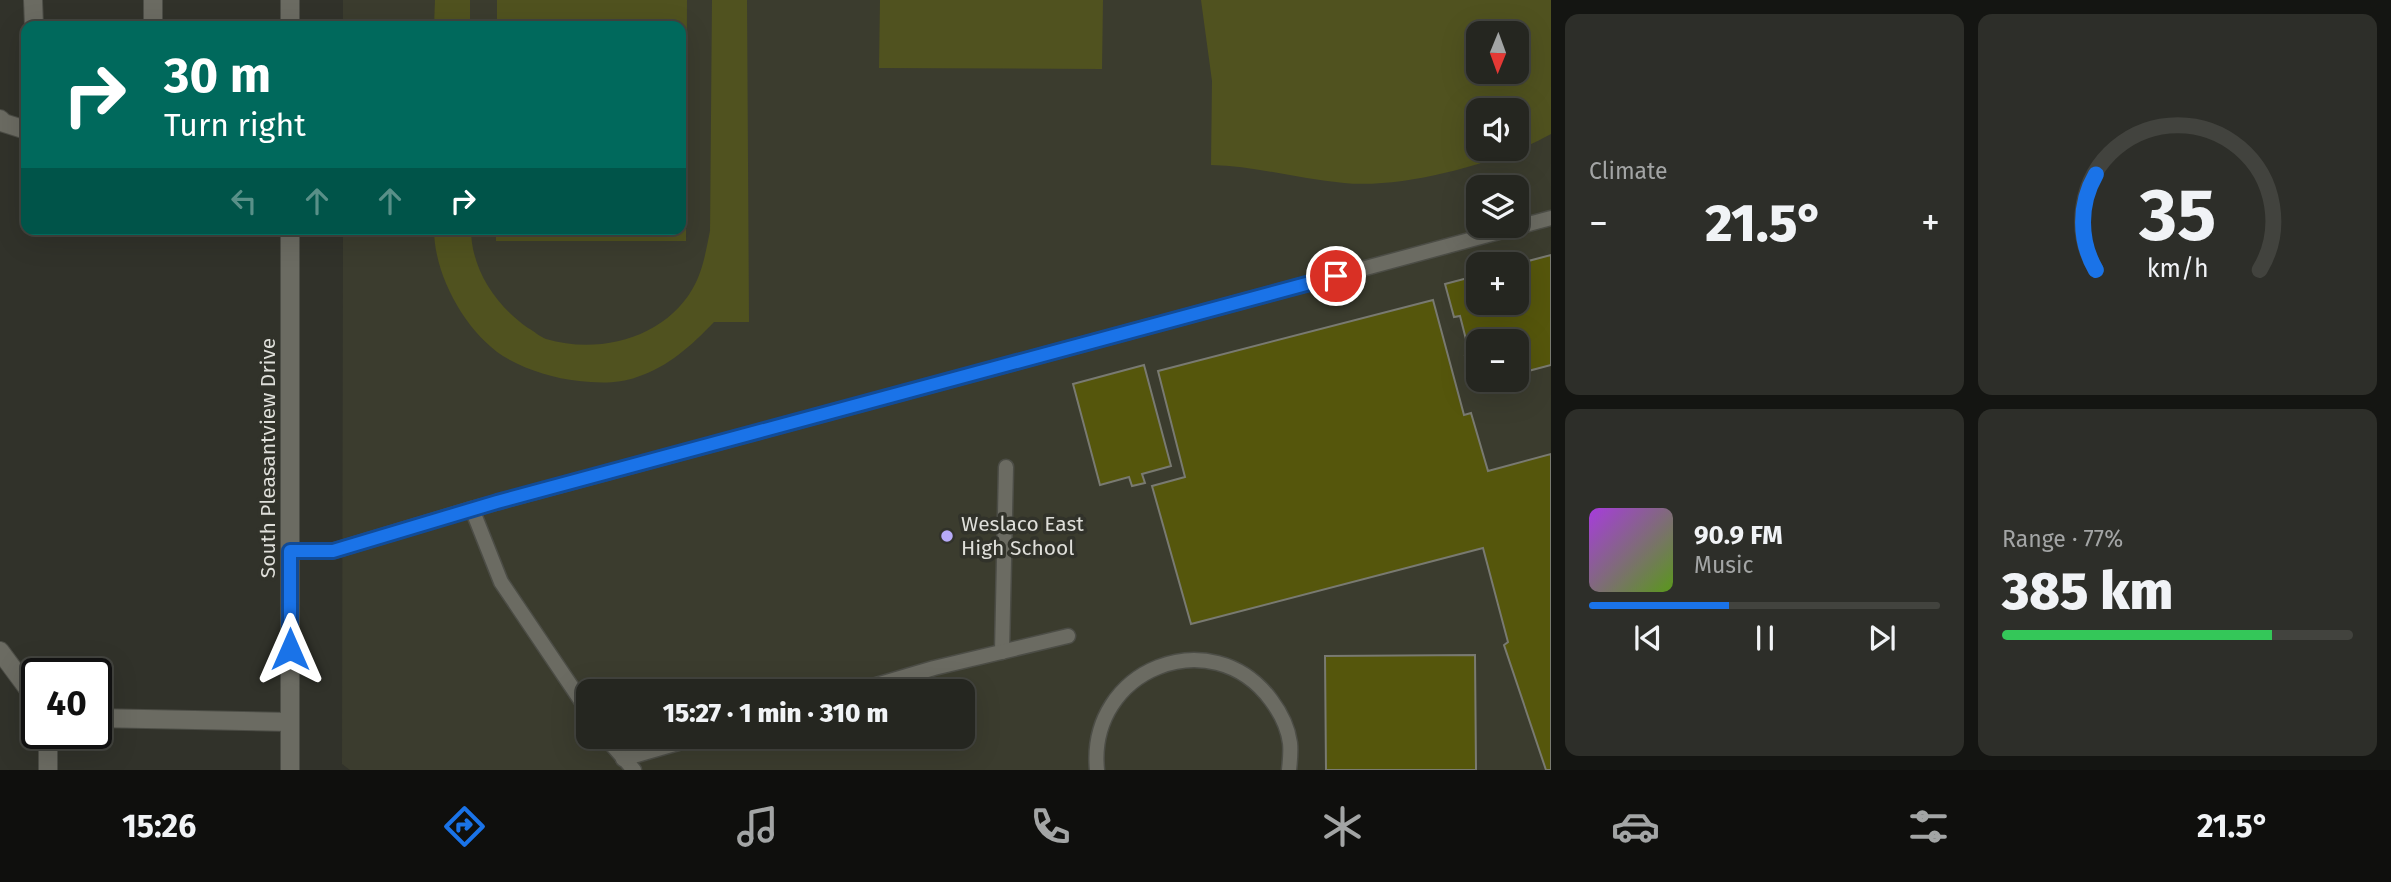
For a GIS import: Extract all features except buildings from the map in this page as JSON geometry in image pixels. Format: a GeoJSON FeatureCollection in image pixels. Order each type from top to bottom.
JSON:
{"type":"FeatureCollection","features":[{"type":"Feature","properties":{"kind":"street"},"geometry":{"type":"LineString","coordinates":[[33,0],[34,21]]}},
{"type":"Feature","properties":{"kind":"street"},"geometry":{"type":"LineString","coordinates":[[153,0],[153,21]]}},
{"type":"Feature","properties":{"kind":"street"},"geometry":{"type":"LineString","coordinates":[[290,0],[290,21]]}},
{"type":"Feature","properties":{"kind":"street"},"geometry":{"type":"LineString","coordinates":[[0,119],[21,128]]}},
{"type":"Feature","properties":{"kind":"street","name":"South Pleasantview Drive"},"geometry":{"type":"LineString","coordinates":[[290,235],[290,770]]}},
{"type":"Feature","properties":{"kind":"street"},"geometry":{"type":"LineString","coordinates":[[0,651],[21,679]]}},
{"type":"Feature","properties":{"kind":"street"},"geometry":{"type":"LineString","coordinates":[[112,718],[290,722]]}},
{"type":"Feature","properties":{"kind":"street"},"geometry":{"type":"LineString","coordinates":[[48,749],[48,770]]}},
{"type":"Feature","properties":{"kind":"lane"},"geometry":{"type":"LineString","coordinates":[[290,551],[333,551],[472,509],[1551,218]]}},
{"type":"Feature","properties":{"kind":"lane"},"geometry":{"type":"LineString","coordinates":[[1002,652],[1006,467]]}},
{"type":"Feature","properties":{"kind":"lane"},"geometry":{"type":"LineString","coordinates":[[472,509],[501,582],[576,693]]}},
{"type":"Feature","properties":{"kind":"lane"},"geometry":{"type":"LineString","coordinates":[[897,679],[1068,636]]}},
{"type":"Feature","properties":{"kind":"lane"},"geometry":{"type":"LineString","coordinates":[[1097,770],[1095,750],[1103,717],[1121,691],[1145,672],[1175,661],[1206,661],[1236,670],[1262,688],[1280,713],[1290,742],[1289,770]]}},
{"type":"Feature","properties":{"kind":"lane"},"geometry":{"type":"LineString","coordinates":[[615,749],[634,770]]}},
{"type":"Feature","properties":{"kind":"lane"},"geometry":{"type":"LineString","coordinates":[[623,758],[656,749]]}},
{"type":"Feature","properties":{"kind":"shaded area","name":"Weslaco East High School"},"geometry":{"type":"Polygon","coordinates":[[[343,0],[1551,0],[1551,770],[350,770],[342,764],[343,235],[686,235],[686,21],[343,21],[343,0]]]}},
{"type":"Feature","properties":{"kind":"shaded area"},"geometry":{"type":"Polygon","coordinates":[[[435,0],[470,0],[470,21],[434,21],[435,0]]]}},
{"type":"Feature","properties":{"kind":"shaded area"},"geometry":{"type":"Polygon","coordinates":[[[497,0],[687,0],[686,241],[496,241],[496,235],[686,235],[686,21],[497,21],[497,0]]]}},
{"type":"Feature","properties":{"kind":"shaded area"},"geometry":{"type":"Polygon","coordinates":[[[712,0],[747,0],[749,322],[714,322],[669,362],[648,373],[623,381],[579,381],[540,373],[503,356],[476,332],[464,317],[439,265],[434,235],[471,235],[475,258],[481,272],[496,298],[516,319],[546,339],[587,345],[629,338],[666,319],[681,305],[693,288],[702,268],[710,231],[712,0]]]}},
{"type":"Feature","properties":{"kind":"shaded area"},"geometry":{"type":"Polygon","coordinates":[[[880,0],[1103,0],[1102,69],[879,68],[880,0]]]}},
{"type":"Feature","properties":{"kind":"shaded area"},"geometry":{"type":"Polygon","coordinates":[[[1201,0],[1551,0],[1551,134],[1530,145],[1529,98],[1466,98],[1466,161],[1487,161],[1450,172],[1368,184],[1211,165],[1212,81],[1201,0]]]}},
{"type":"Feature","properties":{"kind":"place","name":"Weslaco East High School"},"geometry":{"type":"Point","coordinates":[947,536]}},
{"type":"Feature","properties":{"kind":"route"},"geometry":{"type":"LineString","coordinates":[[290,649],[290,551],[333,551],[497,502],[1336,276]]}}]}
